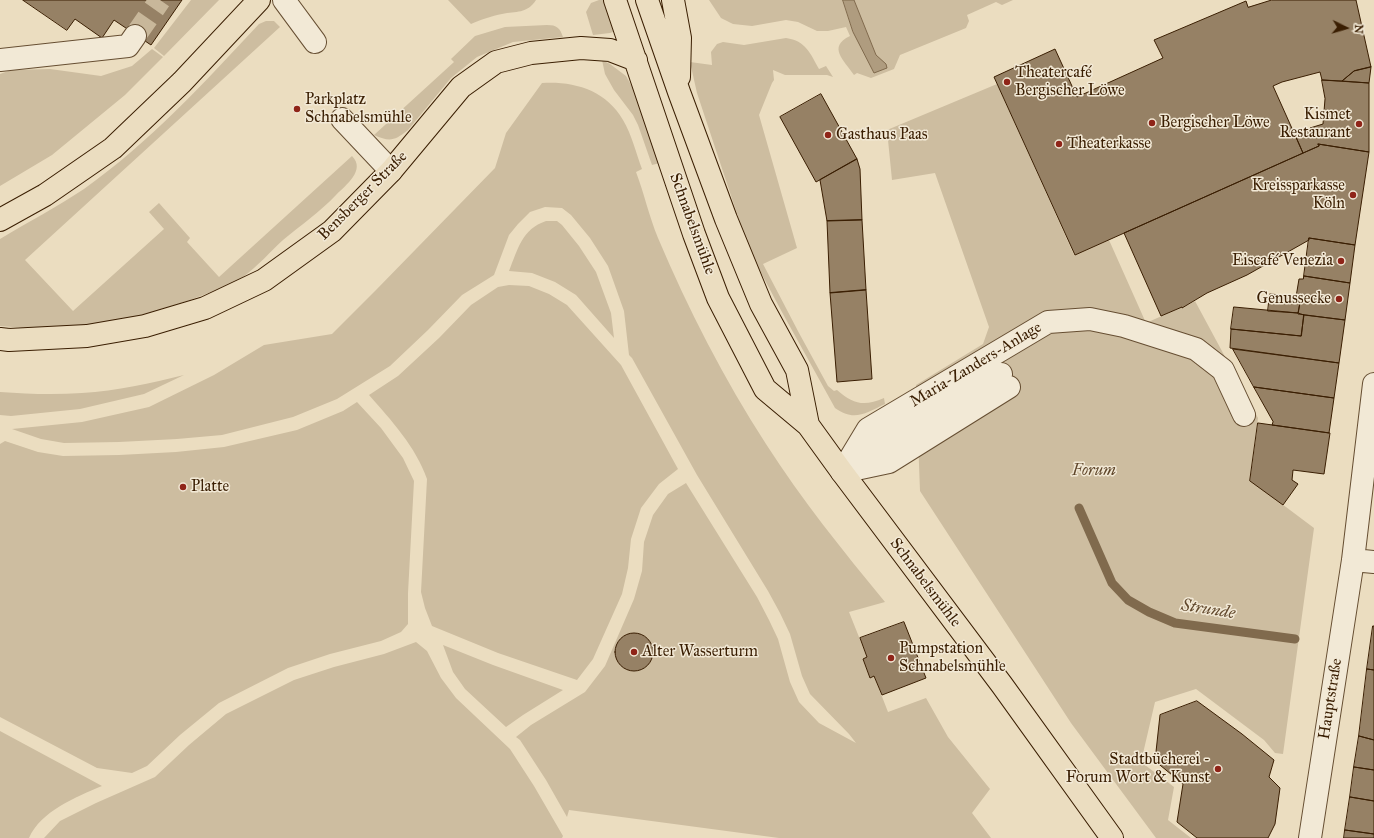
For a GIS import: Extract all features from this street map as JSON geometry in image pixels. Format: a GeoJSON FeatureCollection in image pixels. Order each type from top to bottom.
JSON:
{"type":"FeatureCollection","features":[{"type":"Feature","properties":{"kind":"main road"},"geometry":{"type":"LineString","coordinates":[[0,220],[45,195],[113,148],[182,82],[259,0]]}},
{"type":"Feature","properties":{"kind":"main road","name":"Schnabelsmühle"},"geometry":{"type":"LineString","coordinates":[[614,0],[636,60],[694,234],[718,298],[765,389],[808,425],[1002,685],[1112,838]]}},
{"type":"Feature","properties":{"kind":"main road","name":"Schnabelsmühle"},"geometry":{"type":"LineString","coordinates":[[647,0],[726,219],[761,304],[796,370],[808,425]]}},
{"type":"Feature","properties":{"kind":"main road","name":"Schnabelsmühle"},"geometry":{"type":"LineString","coordinates":[[673,0],[680,38],[679,92]]}},
{"type":"Feature","properties":{"kind":"main road","name":"Bensberger Straße"},"geometry":{"type":"LineString","coordinates":[[0,339],[9,340],[87,336],[145,326],[205,308],[264,280],[332,231],[391,171],[461,87],[496,62],[531,53],[581,48],[610,50],[636,60]]}},
{"type":"Feature","properties":{"kind":"street"},"geometry":{"type":"LineString","coordinates":[[284,0],[315,42]]}},
{"type":"Feature","properties":{"kind":"street"},"geometry":{"type":"LineString","coordinates":[[0,60],[128,46],[135,36]]}},
{"type":"Feature","properties":{"kind":"street"},"geometry":{"type":"LineString","coordinates":[[342,119],[391,171]]}},
{"type":"Feature","properties":{"kind":"street","name":"Maria-Zanders-Anlage"},"geometry":{"type":"LineString","coordinates":[[842,472],[868,429],[1048,322],[1090,319],[1124,326],[1196,349],[1223,370],[1244,415]]}},
{"type":"Feature","properties":{"kind":"street"},"geometry":{"type":"LineString","coordinates":[[842,472],[881,444],[1006,380]]}},
{"type":"Feature","properties":{"kind":"street","name":"Hauptstraße"},"geometry":{"type":"LineString","coordinates":[[1310,838],[1364,561],[1374,384]]}},
{"type":"Feature","properties":{"kind":"green space"},"geometry":{"type":"Polygon","coordinates":[[[191,0],[219,0],[164,56],[154,48],[191,0]]]}},
{"type":"Feature","properties":{"kind":"green space"},"geometry":{"type":"Polygon","coordinates":[[[448,0],[536,0],[529,8],[525,10],[494,16],[471,24],[448,0]]]}},
{"type":"Feature","properties":{"kind":"green space"},"geometry":{"type":"Polygon","coordinates":[[[604,0],[613,32],[593,35],[586,12],[591,3],[604,0]]]}},
{"type":"Feature","properties":{"kind":"green space"},"geometry":{"type":"Polygon","coordinates":[[[709,0],[1013,0],[1002,5],[996,2],[967,15],[969,21],[966,28],[900,55],[894,69],[871,78],[857,73],[854,75],[842,59],[839,49],[840,45],[843,40],[850,36],[846,27],[828,31],[817,31],[798,22],[786,20],[752,26],[733,24],[721,18],[709,0]]]}},
{"type":"Feature","properties":{"kind":"green space"},"geometry":{"type":"Polygon","coordinates":[[[266,21],[274,21],[280,27],[25,260],[73,311],[164,229],[149,212],[159,203],[190,238],[187,242],[219,277],[352,156],[356,161],[357,167],[356,172],[349,182],[324,207],[283,240],[259,264],[243,277],[224,287],[163,309],[107,323],[59,328],[0,326],[0,239],[74,196],[108,171],[154,132],[197,90],[259,24],[266,21]]]}},
{"type":"Feature","properties":{"kind":"green space"},"geometry":{"type":"Polygon","coordinates":[[[547,25],[558,28],[563,37],[513,42],[477,57],[451,78],[403,134],[392,139],[384,139],[374,135],[454,62],[451,59],[475,36],[505,27],[547,25]]]}},
{"type":"Feature","properties":{"kind":"green space"},"geometry":{"type":"Polygon","coordinates":[[[786,38],[803,45],[810,53],[819,69],[826,66],[833,77],[827,75],[785,75],[773,70],[774,80],[759,115],[797,248],[763,264],[828,386],[834,391],[837,390],[848,398],[859,403],[870,403],[884,398],[885,404],[860,415],[848,415],[835,408],[760,271],[746,241],[697,93],[690,62],[712,65],[711,52],[717,44],[723,42],[744,45],[786,38]]]}},
{"type":"Feature","properties":{"kind":"green space"},"geometry":{"type":"Polygon","coordinates":[[[152,49],[163,57],[125,95],[52,155],[0,186],[0,74],[11,70],[50,69],[101,76],[132,66],[152,49]]]}},
{"type":"Feature","properties":{"kind":"green space"},"geometry":{"type":"Polygon","coordinates":[[[602,60],[626,76],[634,90],[660,163],[652,165],[638,125],[633,115],[614,90],[605,74],[602,60]]]}},
{"type":"Feature","properties":{"kind":"green space"},"geometry":{"type":"Polygon","coordinates":[[[542,83],[566,84],[588,90],[608,101],[623,120],[642,169],[636,172],[658,238],[694,317],[721,369],[766,444],[808,505],[885,602],[849,612],[867,657],[863,660],[870,678],[874,676],[888,712],[926,698],[948,737],[990,789],[972,813],[991,838],[779,838],[569,810],[567,817],[546,780],[520,740],[516,737],[531,725],[585,692],[605,666],[634,599],[642,571],[644,542],[653,515],[668,494],[686,483],[757,597],[769,620],[778,639],[790,682],[799,702],[819,723],[856,743],[810,694],[802,676],[790,634],[780,613],[697,475],[629,355],[624,311],[608,266],[590,238],[571,215],[562,208],[545,207],[530,212],[509,235],[494,275],[462,295],[390,366],[337,399],[293,417],[222,435],[119,442],[64,443],[41,439],[12,429],[82,422],[149,407],[214,375],[264,345],[332,334],[495,168],[506,133],[542,83]]]}},
{"type":"Feature","properties":{"kind":"green space","name":"Forum"},"geometry":{"type":"Polygon","coordinates":[[[997,84],[1074,255],[1109,240],[1146,323],[1195,301],[1258,418],[1250,480],[1314,528],[1283,754],[1275,753],[1264,740],[1196,689],[1155,702],[1141,762],[1174,787],[1168,820],[1191,838],[1156,838],[1071,723],[920,491],[916,385],[983,344],[989,327],[935,173],[892,180],[887,130],[997,84]]]}},
{"type":"Feature","properties":{"kind":"green space"},"geometry":{"type":"Polygon","coordinates":[[[546,221],[557,221],[562,225],[579,246],[596,272],[611,313],[614,338],[576,295],[555,282],[532,273],[509,271],[518,248],[526,235],[531,229],[546,221]]]}},
{"type":"Feature","properties":{"kind":"green space"},"geometry":{"type":"Polygon","coordinates":[[[509,285],[529,286],[549,294],[567,305],[621,365],[678,469],[659,484],[641,508],[631,539],[628,568],[622,594],[593,659],[577,680],[498,653],[432,626],[421,592],[427,479],[410,445],[369,395],[398,376],[439,338],[471,305],[498,287],[509,285]]]}},
{"type":"Feature","properties":{"kind":"green space"},"geometry":{"type":"Polygon","coordinates":[[[184,375],[144,394],[80,409],[11,416],[0,415],[0,392],[72,394],[95,392],[134,386],[184,375]]]}},
{"type":"Feature","properties":{"kind":"green space"},"geometry":{"type":"Polygon","coordinates":[[[357,402],[381,428],[403,458],[414,481],[408,593],[408,624],[401,632],[381,641],[330,654],[288,668],[219,703],[180,735],[147,766],[132,773],[97,768],[0,717],[0,444],[5,441],[38,452],[63,456],[176,452],[224,447],[297,430],[343,411],[357,402]]]}},
{"type":"Feature","properties":{"kind":"green space"},"geometry":{"type":"Polygon","coordinates":[[[416,642],[427,651],[441,678],[456,698],[510,749],[534,786],[563,836],[562,838],[44,838],[60,821],[96,803],[155,777],[189,745],[226,714],[294,680],[334,667],[384,654],[416,642]]]}},
{"type":"Feature","properties":{"kind":"green space"},"geometry":{"type":"Polygon","coordinates":[[[443,645],[563,690],[506,727],[465,689],[453,672],[443,645]]]}},
{"type":"Feature","properties":{"kind":"green space"},"geometry":{"type":"Polygon","coordinates":[[[0,731],[102,786],[60,806],[42,820],[29,838],[0,838],[0,731]]]}},
{"type":"Feature","properties":{"kind":"shaded area"},"geometry":{"type":"Polygon","coordinates":[[[843,0],[854,0],[876,55],[886,64],[887,68],[874,73],[853,32],[843,0]]]}},
{"type":"Feature","properties":{"kind":"building"},"geometry":{"type":"Polygon","coordinates":[[[23,0],[182,0],[151,45],[114,20],[102,38],[75,19],[67,30],[23,0]]]}},
{"type":"Feature","properties":{"kind":"building","name":"Bergischer Löwe"},"geometry":{"type":"Polygon","coordinates":[[[1272,0],[1356,0],[1371,67],[1354,71],[1342,81],[1322,80],[1320,72],[1282,82],[1273,86],[1303,153],[1075,255],[994,77],[1055,49],[1077,97],[1163,58],[1154,40],[1246,1],[1248,7],[1272,0]]]}},
{"type":"Feature","properties":{"kind":"building"},"geometry":{"type":"Polygon","coordinates":[[[1371,67],[1369,83],[1342,81],[1354,71],[1371,67]]]}},
{"type":"Feature","properties":{"kind":"building"},"geometry":{"type":"Polygon","coordinates":[[[1322,80],[1369,83],[1369,152],[1318,144],[1319,146],[1303,153],[1296,137],[1311,130],[1310,128],[1323,124],[1325,99],[1322,80]]]}},
{"type":"Feature","properties":{"kind":"building"},"geometry":{"type":"Polygon","coordinates":[[[821,94],[857,159],[816,182],[780,117],[821,94]]]}},
{"type":"Feature","properties":{"kind":"building"},"geometry":{"type":"Polygon","coordinates":[[[1318,144],[1369,152],[1355,245],[1309,238],[1309,240],[1247,275],[1207,293],[1182,308],[1161,316],[1124,233],[1319,146],[1318,144]]]}},
{"type":"Feature","properties":{"kind":"building"},"geometry":{"type":"Polygon","coordinates":[[[857,159],[860,169],[862,220],[827,221],[820,180],[857,159]]]}},
{"type":"Feature","properties":{"kind":"building"},"geometry":{"type":"Polygon","coordinates":[[[862,220],[866,290],[830,293],[827,221],[862,220]]]}},
{"type":"Feature","properties":{"kind":"building"},"geometry":{"type":"Polygon","coordinates":[[[1309,238],[1355,245],[1350,283],[1304,276],[1309,238]]]}},
{"type":"Feature","properties":{"kind":"building"},"geometry":{"type":"Polygon","coordinates":[[[1304,276],[1350,283],[1345,320],[1298,314],[1301,297],[1296,297],[1299,279],[1303,279],[1304,276]]]}},
{"type":"Feature","properties":{"kind":"building"},"geometry":{"type":"Polygon","coordinates":[[[866,290],[872,379],[837,382],[830,293],[866,290]]]}},
{"type":"Feature","properties":{"kind":"building"},"geometry":{"type":"Polygon","coordinates":[[[1270,294],[1301,297],[1298,313],[1268,311],[1270,294]]]}},
{"type":"Feature","properties":{"kind":"building"},"geometry":{"type":"Polygon","coordinates":[[[1234,307],[1298,313],[1304,315],[1301,336],[1231,329],[1234,307]]]}},
{"type":"Feature","properties":{"kind":"building"},"geometry":{"type":"Polygon","coordinates":[[[1304,315],[1345,320],[1339,363],[1230,348],[1231,329],[1301,336],[1304,315]]]}},
{"type":"Feature","properties":{"kind":"building"},"geometry":{"type":"Polygon","coordinates":[[[1233,349],[1339,363],[1334,398],[1254,387],[1233,349]]]}},
{"type":"Feature","properties":{"kind":"building"},"geometry":{"type":"Polygon","coordinates":[[[1254,387],[1334,398],[1329,433],[1272,425],[1273,422],[1254,387]]]}},
{"type":"Feature","properties":{"kind":"building"},"geometry":{"type":"Polygon","coordinates":[[[1258,423],[1330,433],[1324,474],[1293,470],[1292,480],[1298,484],[1283,505],[1250,481],[1258,423]]]}},
{"type":"Feature","properties":{"kind":"building","name":"Pumpstation Schnabelsmühle"},"geometry":{"type":"Polygon","coordinates":[[[904,622],[926,678],[882,695],[874,676],[870,678],[863,659],[867,657],[860,638],[904,622]]]}},
{"type":"Feature","properties":{"kind":"building"},"geometry":{"type":"Polygon","coordinates":[[[1374,626],[1374,670],[1367,669],[1374,626]]]}},
{"type":"Feature","properties":{"kind":"building","name":"Alter Wasserturm"},"geometry":{"type":"Polygon","coordinates":[[[630,633],[638,633],[648,638],[652,645],[652,659],[648,666],[638,671],[630,671],[620,666],[618,663],[615,656],[615,648],[620,638],[623,636],[630,633]]]}},
{"type":"Feature","properties":{"kind":"building"},"geometry":{"type":"Polygon","coordinates":[[[1367,669],[1374,670],[1374,740],[1359,736],[1367,669]]]}},
{"type":"Feature","properties":{"kind":"building","name":"Stadtbücherei - Forum Wort & Kunst"},"geometry":{"type":"Polygon","coordinates":[[[1197,701],[1274,760],[1269,777],[1280,788],[1275,824],[1268,838],[1197,838],[1177,822],[1183,784],[1155,761],[1160,715],[1197,701]]]}},
{"type":"Feature","properties":{"kind":"building"},"geometry":{"type":"Polygon","coordinates":[[[1359,736],[1374,740],[1374,770],[1354,767],[1359,736]]]}},
{"type":"Feature","properties":{"kind":"building"},"geometry":{"type":"Polygon","coordinates":[[[1354,767],[1374,770],[1374,801],[1350,797],[1354,767]]]}},
{"type":"Feature","properties":{"kind":"building"},"geometry":{"type":"Polygon","coordinates":[[[1350,797],[1374,801],[1374,834],[1345,830],[1350,797]]]}},
{"type":"Feature","properties":{"kind":"building"},"geometry":{"type":"Polygon","coordinates":[[[1345,830],[1374,834],[1374,838],[1344,838],[1345,830]]]}},
{"type":"Feature","properties":{"kind":"waterway","name":"Strunde"},"geometry":{"type":"LineString","coordinates":[[1079,508],[1112,583],[1128,600],[1149,612],[1175,623],[1295,639]]}},
{"type":"Feature","properties":{"kind":"tunnel"},"geometry":{"type":"LineString","coordinates":[[135,36],[160,0]]}},
{"type":"Feature","properties":{"kind":"place","name":"Theatercafé Bergischer Löwe"},"geometry":{"type":"Point","coordinates":[1007,82]}},
{"type":"Feature","properties":{"kind":"place","name":"Parkplatz Schnabelsmühle"},"geometry":{"type":"Point","coordinates":[297,109]}},
{"type":"Feature","properties":{"kind":"place","name":"Bergischer Löwe"},"geometry":{"type":"Point","coordinates":[1152,123]}},
{"type":"Feature","properties":{"kind":"place","name":"Kismet Restaurant"},"geometry":{"type":"Point","coordinates":[1359,124]}},
{"type":"Feature","properties":{"kind":"place","name":"Gasthaus Paas"},"geometry":{"type":"Point","coordinates":[828,135]}},
{"type":"Feature","properties":{"kind":"place","name":"Theaterkasse"},"geometry":{"type":"Point","coordinates":[1059,144]}},
{"type":"Feature","properties":{"kind":"place","name":"Kreissparkasse Köln"},"geometry":{"type":"Point","coordinates":[1353,195]}},
{"type":"Feature","properties":{"kind":"place","name":"Eiscafé Venezia"},"geometry":{"type":"Point","coordinates":[1341,261]}},
{"type":"Feature","properties":{"kind":"place","name":"Genussecke"},"geometry":{"type":"Point","coordinates":[1339,299]}},
{"type":"Feature","properties":{"kind":"place","name":"Platte"},"geometry":{"type":"Point","coordinates":[183,487]}},
{"type":"Feature","properties":{"kind":"place","name":"Alter Wasserturm"},"geometry":{"type":"Point","coordinates":[634,652]}},
{"type":"Feature","properties":{"kind":"place","name":"Pumpstation Schnabelsmühle"},"geometry":{"type":"Point","coordinates":[891,658]}},
{"type":"Feature","properties":{"kind":"place","name":"Stadtbücherei - Forum Wort & Kunst"},"geometry":{"type":"Point","coordinates":[1218,769]}}]}
